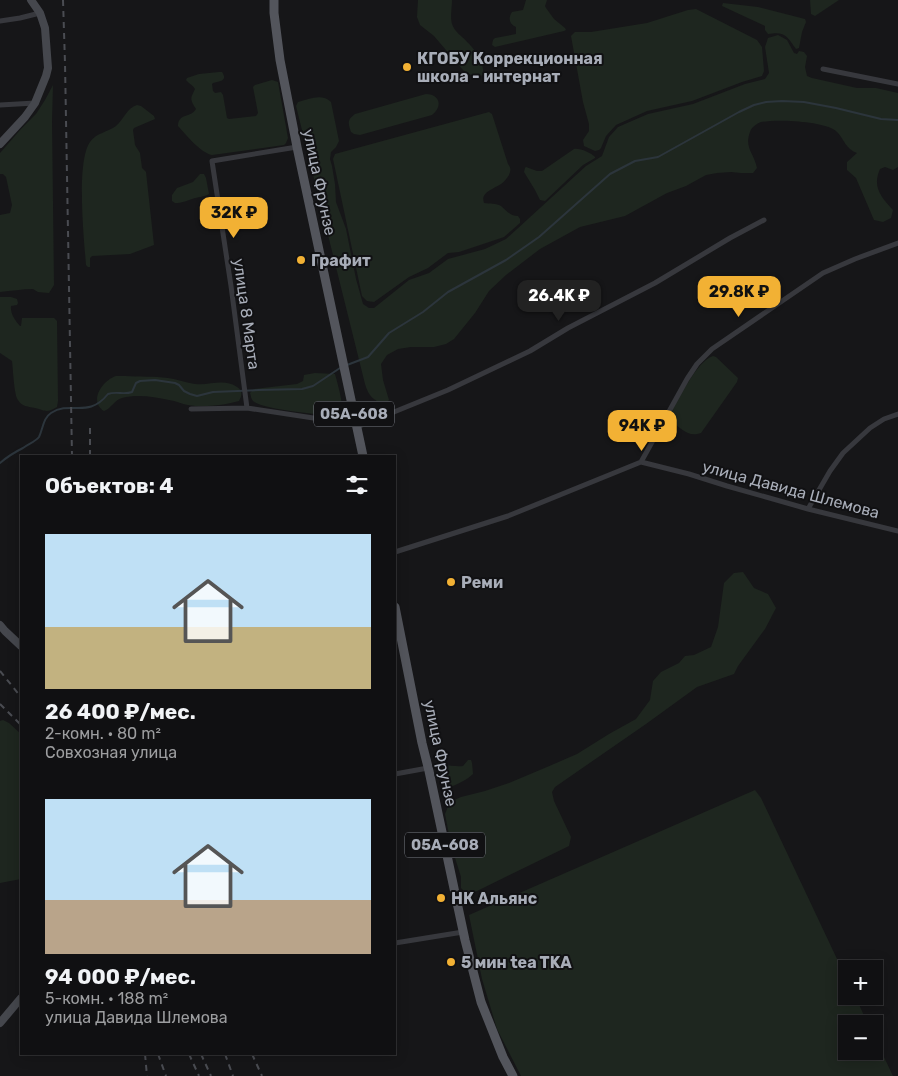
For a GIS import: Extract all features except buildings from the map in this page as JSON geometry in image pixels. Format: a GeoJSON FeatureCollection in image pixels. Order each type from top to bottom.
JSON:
{"type":"FeatureCollection","features":[{"type":"Feature","properties":{"kind":"main road"},"geometry":{"type":"LineString","coordinates":[[0,144],[34,103],[48,68],[45,28],[40,13],[30,0]]}},
{"type":"Feature","properties":{"kind":"main road","name":"улица Фрунзе"},"geometry":{"type":"LineString","coordinates":[[274,0],[280,60],[363,455]]}},
{"type":"Feature","properties":{"kind":"main road","name":"улица Фрунзе"},"geometry":{"type":"LineString","coordinates":[[396,612],[463,932],[481,1002],[503,1057],[513,1076]]}},
{"type":"Feature","properties":{"kind":"main road"},"geometry":{"type":"LineString","coordinates":[[0,625],[20,645]]}},
{"type":"Feature","properties":{"kind":"main road"},"geometry":{"type":"LineString","coordinates":[[0,1023],[20,999]]}},
{"type":"Feature","properties":{"kind":"street"},"geometry":{"type":"LineString","coordinates":[[0,21],[40,13]]}},
{"type":"Feature","properties":{"kind":"street"},"geometry":{"type":"LineString","coordinates":[[823,69],[898,84]]}},
{"type":"Feature","properties":{"kind":"street"},"geometry":{"type":"LineString","coordinates":[[0,105],[34,103]]}},
{"type":"Feature","properties":{"kind":"street","name":"улица 8 Марта"},"geometry":{"type":"LineString","coordinates":[[247,408],[212,161],[297,147]]}},
{"type":"Feature","properties":{"kind":"street"},"geometry":{"type":"LineString","coordinates":[[190,409],[247,408],[320,419],[332,423],[356,424],[448,390],[530,351],[568,328],[655,283],[764,220]]}},
{"type":"Feature","properties":{"kind":"street"},"geometry":{"type":"LineString","coordinates":[[396,552],[508,516],[641,462],[687,379],[697,364],[712,349],[823,273],[898,243]]}},
{"type":"Feature","properties":{"kind":"street"},"geometry":{"type":"LineString","coordinates":[[808,509],[842,453],[870,428],[884,419],[898,414]]}},
{"type":"Feature","properties":{"kind":"street","name":"улица Давида Шлемова"},"geometry":{"type":"LineString","coordinates":[[641,462],[808,509],[898,531]]}},
{"type":"Feature","properties":{"kind":"street"},"geometry":{"type":"LineString","coordinates":[[396,774],[428,768]]}},
{"type":"Feature","properties":{"kind":"street"},"geometry":{"type":"LineString","coordinates":[[396,943],[463,932]]}},
{"type":"Feature","properties":{"kind":"shaded area"},"geometry":{"type":"Polygon","coordinates":[[[418,0],[452,0],[452,24],[477,54],[482,64],[483,75],[474,77],[463,70],[434,36],[420,25],[417,17],[418,0]]]}},
{"type":"Feature","properties":{"kind":"shaded area"},"geometry":{"type":"Polygon","coordinates":[[[526,0],[547,0],[546,8],[566,30],[495,47],[492,45],[495,38],[516,34],[516,27],[511,23],[510,16],[512,12],[523,10],[526,0]]]}},
{"type":"Feature","properties":{"kind":"shaded area"},"geometry":{"type":"Polygon","coordinates":[[[810,0],[839,0],[815,16],[811,14],[810,0]]]}},
{"type":"Feature","properties":{"kind":"shaded area"},"geometry":{"type":"Polygon","coordinates":[[[723,3],[758,7],[805,19],[806,22],[799,48],[796,49],[788,38],[782,34],[768,34],[765,26],[722,6],[723,3]]]}},
{"type":"Feature","properties":{"kind":"shaded area"},"geometry":{"type":"Polygon","coordinates":[[[696,9],[757,40],[762,47],[764,71],[762,76],[692,101],[647,111],[616,125],[606,136],[599,150],[595,151],[584,146],[583,140],[589,131],[589,124],[571,36],[575,32],[591,32],[647,23],[696,9]]]}},
{"type":"Feature","properties":{"kind":"shaded area"},"geometry":{"type":"Polygon","coordinates":[[[778,35],[787,40],[794,53],[804,52],[807,56],[805,67],[807,76],[857,88],[876,88],[898,93],[898,167],[893,170],[885,167],[880,169],[877,181],[879,191],[893,210],[891,218],[883,222],[874,220],[856,178],[847,170],[847,162],[857,153],[848,147],[836,131],[827,126],[808,122],[761,122],[751,129],[748,138],[757,168],[753,173],[731,172],[706,175],[686,186],[667,193],[625,216],[580,227],[540,249],[506,275],[489,291],[475,313],[454,339],[446,344],[434,347],[398,349],[387,355],[381,364],[383,380],[389,400],[385,404],[372,397],[365,384],[296,106],[298,102],[320,97],[331,102],[339,141],[331,152],[330,159],[336,202],[346,229],[363,304],[369,308],[374,308],[409,280],[429,273],[448,259],[485,249],[506,239],[586,166],[602,156],[609,137],[618,127],[648,114],[693,104],[745,84],[765,79],[769,73],[765,47],[768,38],[778,35]]]}},
{"type":"Feature","properties":{"kind":"shaded area"},"geometry":{"type":"Polygon","coordinates":[[[222,72],[224,79],[212,84],[213,91],[215,93],[221,92],[223,95],[227,118],[229,119],[256,116],[258,113],[253,87],[272,80],[278,82],[288,138],[284,145],[212,155],[189,139],[181,130],[178,126],[180,119],[191,114],[196,109],[191,99],[195,89],[186,80],[187,78],[199,74],[222,72]]]}},
{"type":"Feature","properties":{"kind":"shaded area"},"geometry":{"type":"Polygon","coordinates":[[[53,85],[54,285],[49,293],[38,292],[33,289],[0,292],[0,215],[10,213],[12,205],[6,177],[0,174],[0,153],[36,114],[53,85]]]}},
{"type":"Feature","properties":{"kind":"shaded area"},"geometry":{"type":"Polygon","coordinates":[[[426,94],[434,96],[438,101],[438,108],[432,115],[360,135],[351,132],[349,122],[355,114],[426,94]]]}},
{"type":"Feature","properties":{"kind":"shaded area"},"geometry":{"type":"Polygon","coordinates":[[[137,105],[154,116],[155,119],[133,130],[135,145],[140,153],[142,168],[146,172],[154,245],[130,254],[92,256],[90,258],[90,267],[88,267],[86,265],[82,201],[83,166],[86,152],[93,139],[116,126],[137,105]]]}},
{"type":"Feature","properties":{"kind":"shaded area"},"geometry":{"type":"Polygon","coordinates":[[[489,112],[492,114],[510,170],[509,175],[503,182],[486,193],[483,199],[484,203],[501,206],[511,214],[518,216],[520,223],[504,237],[459,252],[448,253],[428,268],[409,277],[374,302],[367,301],[362,296],[333,159],[335,154],[489,112]]]}},
{"type":"Feature","properties":{"kind":"shaded area"},"geometry":{"type":"Polygon","coordinates":[[[574,149],[585,151],[595,158],[583,165],[545,201],[540,200],[524,172],[525,168],[542,171],[574,149]]]}},
{"type":"Feature","properties":{"kind":"shaded area"},"geometry":{"type":"Polygon","coordinates":[[[200,174],[204,174],[206,178],[209,194],[182,202],[175,203],[172,201],[172,195],[177,188],[193,182],[200,174]]]}},
{"type":"Feature","properties":{"kind":"shaded area"},"geometry":{"type":"Polygon","coordinates":[[[0,297],[17,299],[17,305],[11,306],[11,311],[20,326],[22,318],[54,318],[57,321],[58,401],[57,407],[54,409],[46,411],[25,406],[19,402],[12,361],[0,353],[0,297]]]}},
{"type":"Feature","properties":{"kind":"shaded area"},"geometry":{"type":"Polygon","coordinates":[[[713,356],[738,378],[737,382],[701,433],[688,433],[671,421],[670,414],[695,373],[707,359],[713,356]]]}},
{"type":"Feature","properties":{"kind":"shaded area"},"geometry":{"type":"Polygon","coordinates":[[[315,373],[335,374],[342,409],[341,414],[336,417],[268,407],[253,401],[251,398],[250,393],[254,389],[297,384],[303,381],[304,375],[315,373]]]}},
{"type":"Feature","properties":{"kind":"shaded area"},"geometry":{"type":"Polygon","coordinates":[[[116,376],[163,377],[195,384],[232,384],[239,389],[241,395],[239,401],[220,405],[194,406],[172,400],[140,396],[119,399],[104,411],[99,407],[97,397],[99,391],[111,378],[116,376]]]}},
{"type":"Feature","properties":{"kind":"shaded area"},"geometry":{"type":"Polygon","coordinates":[[[743,572],[754,588],[768,594],[776,608],[765,629],[734,674],[697,687],[555,787],[552,792],[554,801],[571,837],[569,846],[475,892],[466,893],[461,888],[461,877],[451,845],[445,814],[450,802],[509,783],[577,754],[636,719],[650,700],[653,681],[661,672],[679,663],[685,656],[694,655],[711,647],[718,627],[724,583],[734,573],[743,572]]]}},
{"type":"Feature","properties":{"kind":"shaded area"},"geometry":{"type":"Polygon","coordinates":[[[3,720],[9,723],[20,733],[20,879],[0,883],[0,721],[3,720]]]}},
{"type":"Feature","properties":{"kind":"shaded area"},"geometry":{"type":"Polygon","coordinates":[[[468,760],[471,760],[473,774],[466,780],[451,787],[448,786],[442,767],[444,765],[463,766],[468,760]]]}},
{"type":"Feature","properties":{"kind":"shaded area"},"geometry":{"type":"Polygon","coordinates":[[[755,790],[761,798],[838,961],[838,1005],[859,1005],[864,1015],[838,1015],[838,1060],[883,1060],[883,1055],[893,1076],[521,1076],[497,1029],[482,979],[469,915],[755,790]]]}},
{"type":"Feature","properties":{"kind":"waterway"},"geometry":{"type":"LineString","coordinates":[[347,365],[368,357],[389,333],[423,312],[448,292],[506,260],[539,237],[610,174],[635,161],[658,157],[754,105],[782,101],[804,102],[881,119],[898,120]]}},
{"type":"Feature","properties":{"kind":"waterway"},"geometry":{"type":"LineString","coordinates":[[0,463],[37,439],[48,415],[51,413],[58,409],[93,406],[111,393],[132,392],[136,383],[140,381],[155,380],[175,383],[184,391],[197,396],[213,392],[302,389],[313,386],[340,368]]}},
{"type":"Feature","properties":{"kind":"railway"},"geometry":{"type":"LineString","coordinates":[[63,0],[72,455]]}},
{"type":"Feature","properties":{"kind":"railway"},"geometry":{"type":"LineString","coordinates":[[90,428],[90,455]]}},
{"type":"Feature","properties":{"kind":"railway"},"geometry":{"type":"LineString","coordinates":[[0,671],[20,696]]}},
{"type":"Feature","properties":{"kind":"railway"},"geometry":{"type":"LineString","coordinates":[[0,704],[20,724]]}},
{"type":"Feature","properties":{"kind":"railway"},"geometry":{"type":"LineString","coordinates":[[145,1055],[147,1076]]}},
{"type":"Feature","properties":{"kind":"railway"},"geometry":{"type":"LineString","coordinates":[[158,1055],[166,1076]]}},
{"type":"Feature","properties":{"kind":"railway"},"geometry":{"type":"LineString","coordinates":[[189,1055],[199,1076]]}},
{"type":"Feature","properties":{"kind":"railway"},"geometry":{"type":"LineString","coordinates":[[201,1055],[211,1076]]}},
{"type":"Feature","properties":{"kind":"railway"},"geometry":{"type":"LineString","coordinates":[[225,1055],[233,1076]]}},
{"type":"Feature","properties":{"kind":"railway"},"geometry":{"type":"LineString","coordinates":[[252,1055],[262,1076]]}},
{"type":"Feature","properties":{"kind":"place","name":"КГОБУ Коррекционная школа - интернат"},"geometry":{"type":"Point","coordinates":[407,67]}},
{"type":"Feature","properties":{"kind":"place","name":"Графит"},"geometry":{"type":"Point","coordinates":[301,260]}},
{"type":"Feature","properties":{"kind":"place","name":"Реми"},"geometry":{"type":"Point","coordinates":[451,582]}},
{"type":"Feature","properties":{"kind":"place","name":"НК Альянс"},"geometry":{"type":"Point","coordinates":[441,898]}},
{"type":"Feature","properties":{"kind":"place","name":"5 мин tea TKA"},"geometry":{"type":"Point","coordinates":[451,962]}}]}
